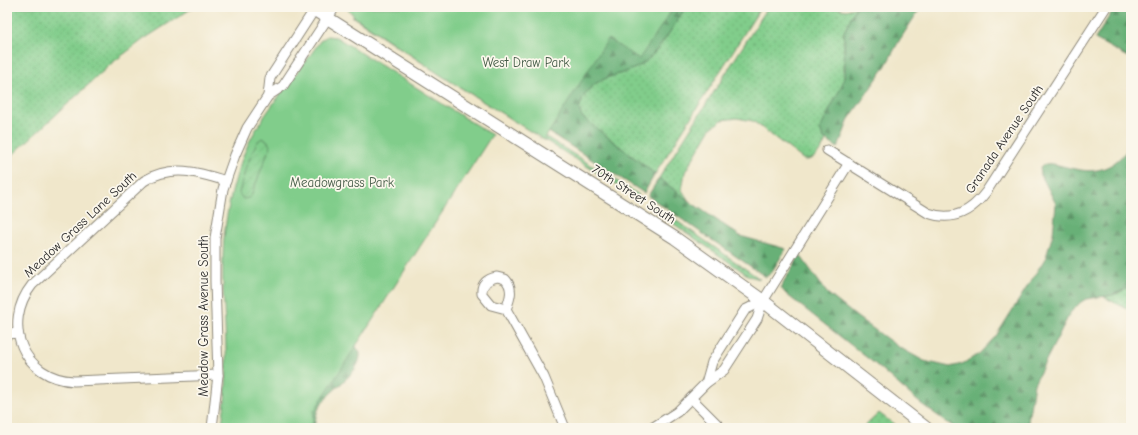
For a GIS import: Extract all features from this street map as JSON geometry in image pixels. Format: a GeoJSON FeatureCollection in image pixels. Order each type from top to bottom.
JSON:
{"type":"FeatureCollection","features":[{"type":"Feature","properties":{"kind":"main road","name":"70th Street South"},"geometry":{"type":"LineString","coordinates":[[313,8],[636,211],[762,300],[926,428]]}},
{"type":"Feature","properties":{"kind":"street","name":"Meadow Grass Avenue South"},"geometry":{"type":"LineString","coordinates":[[212,428],[218,375],[215,238],[221,198],[243,135],[268,96],[283,86],[335,7]]}},
{"type":"Feature","properties":{"kind":"street","name":"Granada Avenue South"},"geometry":{"type":"LineString","coordinates":[[827,150],[928,213],[947,217],[965,212],[986,192],[1106,7]]}},
{"type":"Feature","properties":{"kind":"street","name":"Meadow Grass Avenue South"},"geometry":{"type":"LineString","coordinates":[[268,96],[270,78],[313,8]]}},
{"type":"Feature","properties":{"kind":"street"},"geometry":{"type":"LineString","coordinates":[[652,428],[673,415],[692,399],[706,383],[724,370],[756,319],[762,300],[849,163]]}},
{"type":"Feature","properties":{"kind":"street","name":"Meadow Grass Lane South"},"geometry":{"type":"LineString","coordinates":[[218,375],[74,381],[62,380],[44,372],[32,362],[24,350],[18,333],[17,320],[20,306],[32,285],[144,181],[161,173],[182,170],[195,172],[226,181]]}},
{"type":"Feature","properties":{"kind":"street"},"geometry":{"type":"LineString","coordinates":[[706,383],[712,362],[745,310],[762,300]]}},
{"type":"Feature","properties":{"kind":"street"},"geometry":{"type":"LineString","coordinates":[[506,309],[544,376],[565,428]]}},
{"type":"Feature","properties":{"kind":"street"},"geometry":{"type":"LineString","coordinates":[[7,334],[18,333]]}},
{"type":"Feature","properties":{"kind":"street"},"geometry":{"type":"LineString","coordinates":[[692,399],[721,428]]}},
{"type":"Feature","properties":{"kind":"green space"},"geometry":{"type":"Polygon","coordinates":[[[7,7],[194,7],[144,39],[112,63],[7,160],[7,7]]]}},
{"type":"Feature","properties":{"kind":"green space","name":"West Draw Park"},"geometry":{"type":"Polygon","coordinates":[[[346,7],[674,7],[639,59],[608,39],[544,140],[439,74],[356,18],[346,7]]]}},
{"type":"Feature","properties":{"kind":"green space"},"geometry":{"type":"Polygon","coordinates":[[[660,7],[686,7],[663,43],[646,61],[637,67],[608,78],[591,87],[584,96],[579,109],[582,117],[655,174],[644,193],[547,131],[592,45],[660,7]]]}},
{"type":"Feature","properties":{"kind":"green space"},"geometry":{"type":"Polygon","coordinates":[[[686,7],[761,7],[655,174],[582,117],[579,109],[584,96],[591,87],[608,78],[637,67],[646,61],[663,43],[686,7]]]}},
{"type":"Feature","properties":{"kind":"green space"},"geometry":{"type":"Polygon","coordinates":[[[768,7],[833,7],[846,10],[856,7],[844,32],[844,81],[836,101],[820,129],[823,138],[826,141],[815,157],[804,160],[753,121],[737,118],[722,120],[711,128],[685,172],[682,190],[689,201],[659,178],[768,7]]]}},
{"type":"Feature","properties":{"kind":"green space"},"geometry":{"type":"Polygon","coordinates":[[[856,7],[921,7],[899,41],[885,67],[849,119],[838,148],[823,138],[820,129],[842,85],[845,73],[844,32],[856,7]]]}},
{"type":"Feature","properties":{"kind":"green space"},"geometry":{"type":"Polygon","coordinates":[[[1115,7],[1131,7],[1131,59],[1095,39],[1115,7]]]}},
{"type":"Feature","properties":{"kind":"green space"},"geometry":{"type":"Polygon","coordinates":[[[352,16],[639,195],[636,197],[439,74],[352,16]]]}},
{"type":"Feature","properties":{"kind":"green space","name":"Meadowgrass Park"},"geometry":{"type":"Polygon","coordinates":[[[327,36],[336,37],[492,135],[314,411],[312,428],[221,428],[226,385],[223,255],[227,215],[236,176],[245,151],[260,123],[320,41],[327,36]]]}},
{"type":"Feature","properties":{"kind":"green space"},"geometry":{"type":"Polygon","coordinates":[[[262,138],[268,141],[270,147],[251,196],[243,199],[239,193],[246,167],[257,142],[262,138]]]}},
{"type":"Feature","properties":{"kind":"green space"},"geometry":{"type":"Polygon","coordinates":[[[1131,144],[1131,286],[1113,295],[1086,299],[1070,313],[1034,384],[1027,428],[955,428],[920,403],[875,364],[786,294],[781,288],[800,255],[827,293],[897,346],[924,361],[950,367],[962,364],[979,354],[996,336],[1046,257],[1053,234],[1056,204],[1041,175],[1040,167],[1047,164],[1092,171],[1105,168],[1118,160],[1131,144]]]}},
{"type":"Feature","properties":{"kind":"green space"},"geometry":{"type":"Polygon","coordinates":[[[659,178],[689,201],[740,236],[786,249],[771,273],[766,277],[648,196],[659,178]]]}},
{"type":"Feature","properties":{"kind":"green space"},"geometry":{"type":"Polygon","coordinates":[[[648,201],[760,279],[749,276],[648,206],[648,201]]]}},
{"type":"Feature","properties":{"kind":"green space"},"geometry":{"type":"Polygon","coordinates":[[[1131,286],[1131,311],[1104,297],[1116,294],[1131,286]]]}},
{"type":"Feature","properties":{"kind":"green space"},"geometry":{"type":"Polygon","coordinates":[[[355,345],[360,353],[359,361],[350,375],[322,403],[317,412],[314,428],[285,428],[355,345]]]}},
{"type":"Feature","properties":{"kind":"green space"},"geometry":{"type":"Polygon","coordinates":[[[879,413],[899,428],[863,428],[879,413]]]}}]}
